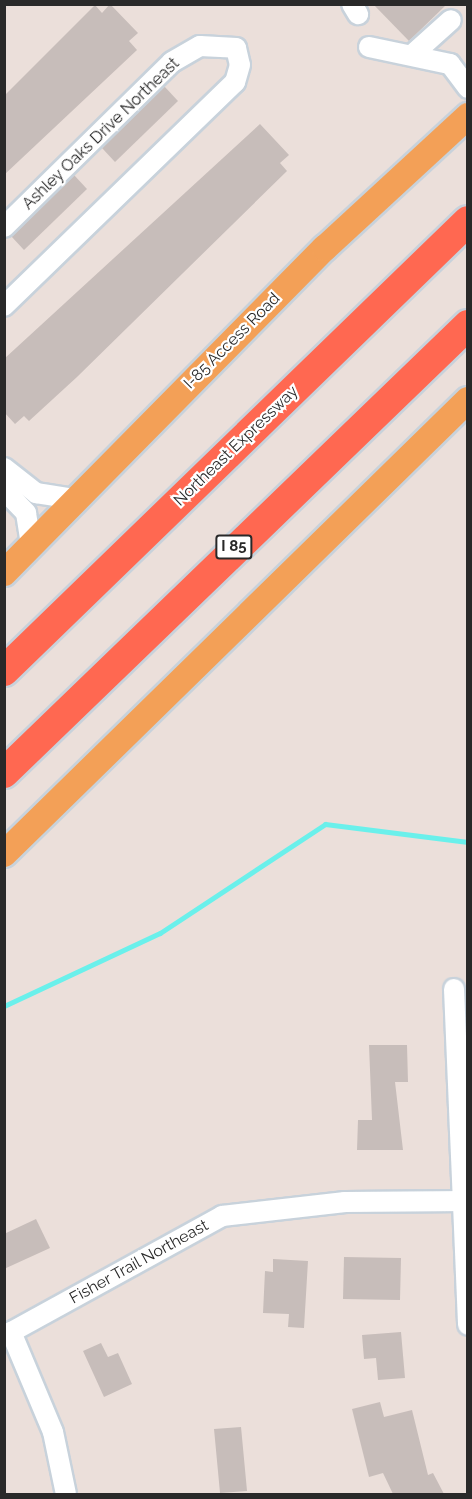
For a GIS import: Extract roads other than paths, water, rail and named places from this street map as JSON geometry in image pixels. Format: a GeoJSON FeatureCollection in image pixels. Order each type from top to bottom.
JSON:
{"type":"FeatureCollection","features":[{"type":"Feature","properties":{"kind":"highway","name":"Northeast Expressway"},"geometry":{"type":"LineString","coordinates":[[4,671],[468,221]]}},
{"type":"Feature","properties":{"kind":"highway","name":"I 85"},"geometry":{"type":"LineString","coordinates":[[4,773],[468,326]]}},
{"type":"Feature","properties":{"kind":"main road","name":"I-85 Access Road"},"geometry":{"type":"LineString","coordinates":[[4,573],[74,499],[325,248],[468,116]]}},
{"type":"Feature","properties":{"kind":"main road"},"geometry":{"type":"LineString","coordinates":[[4,854],[468,400]]}},
{"type":"Feature","properties":{"kind":"street"},"geometry":{"type":"LineString","coordinates":[[412,55],[451,20]]}},
{"type":"Feature","properties":{"kind":"street","name":"Ashley Oaks Drive Northeast"},"geometry":{"type":"LineString","coordinates":[[4,227],[172,62],[200,46],[236,48],[240,65],[234,82],[4,306]]}},
{"type":"Feature","properties":{"kind":"street"},"geometry":{"type":"LineString","coordinates":[[369,47],[450,64],[468,88]]}},
{"type":"Feature","properties":{"kind":"street"},"geometry":{"type":"LineString","coordinates":[[6,479],[49,498],[74,499]]}},
{"type":"Feature","properties":{"kind":"street"},"geometry":{"type":"LineString","coordinates":[[6,479],[26,513],[31,545]]}},
{"type":"Feature","properties":{"kind":"street"},"geometry":{"type":"LineString","coordinates":[[461,995],[463,1201],[468,1325]]}},
{"type":"Feature","properties":{"kind":"street","name":"Fisher Trail Northeast"},"geometry":{"type":"LineString","coordinates":[[8,1334],[222,1216],[345,1202],[463,1201]]}},
{"type":"Feature","properties":{"kind":"street"},"geometry":{"type":"LineString","coordinates":[[8,1334],[53,1432],[66,1494]]}},
{"type":"Feature","properties":{"kind":"waterway"},"geometry":{"type":"LineString","coordinates":[[4,1006],[160,933],[325,824],[468,842]]}}]}
